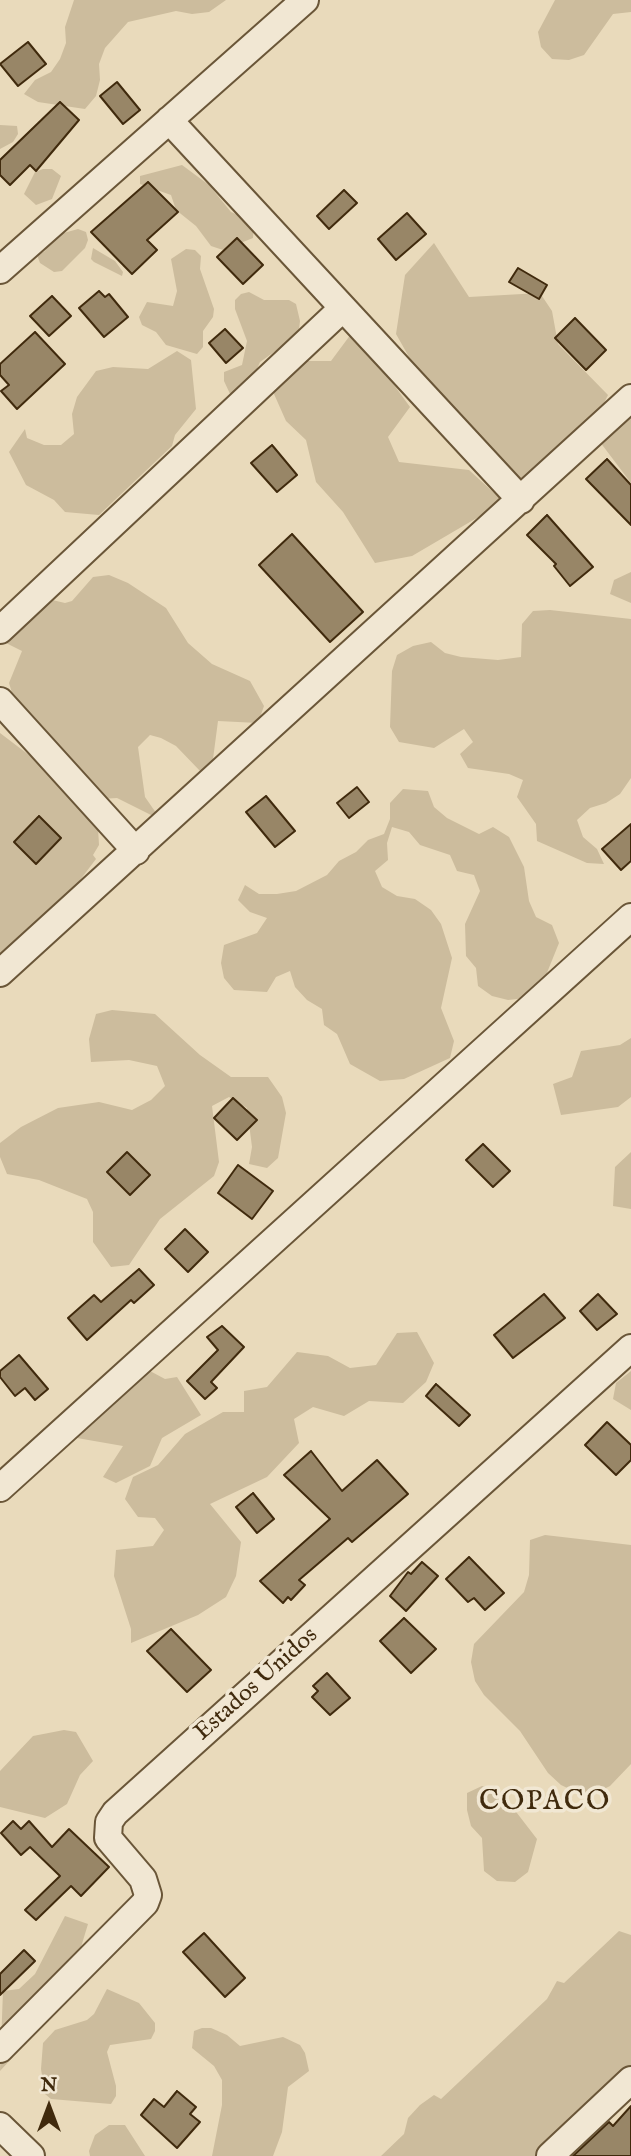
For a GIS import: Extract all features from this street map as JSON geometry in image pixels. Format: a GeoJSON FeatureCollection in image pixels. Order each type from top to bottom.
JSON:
{"type":"FeatureCollection","features":[{"type":"Feature","properties":{"kind":"street"},"geometry":{"type":"LineString","coordinates":[[0,270],[304,0]]}},
{"type":"Feature","properties":{"kind":"street"},"geometry":{"type":"LineString","coordinates":[[169,120],[521,500]]}},
{"type":"Feature","properties":{"kind":"street"},"geometry":{"type":"LineString","coordinates":[[0,630],[343,308]]}},
{"type":"Feature","properties":{"kind":"street"},"geometry":{"type":"LineString","coordinates":[[0,973],[631,398]]}},
{"type":"Feature","properties":{"kind":"street"},"geometry":{"type":"LineString","coordinates":[[0,701],[136,851]]}},
{"type":"Feature","properties":{"kind":"street"},"geometry":{"type":"LineString","coordinates":[[0,1488],[631,917]]}},
{"type":"Feature","properties":{"kind":"street","name":"Estados Unidos"},"geometry":{"type":"LineString","coordinates":[[0,2049],[145,1903],[148,1895],[143,1879],[108,1838],[108,1822],[116,1813],[631,1348]]}},
{"type":"Feature","properties":{"kind":"street"},"geometry":{"type":"LineString","coordinates":[[550,2156],[631,2080]]}},
{"type":"Feature","properties":{"kind":"street"},"geometry":{"type":"LineString","coordinates":[[0,2126],[31,2156]]}},
{"type":"Feature","properties":{"kind":"shaded area"},"geometry":{"type":"Polygon","coordinates":[[[74,0],[226,0],[209,12],[192,14],[176,11],[128,22],[105,48],[99,64],[100,80],[96,96],[85,109],[38,102],[24,94],[35,80],[51,72],[60,59],[66,43],[65,27],[74,0]]]}},
{"type":"Feature","properties":{"kind":"shaded area"},"geometry":{"type":"Polygon","coordinates":[[[555,0],[631,0],[631,12],[613,14],[584,55],[569,60],[552,59],[541,47],[538,32],[555,0]]]}},
{"type":"Feature","properties":{"kind":"shaded area"},"geometry":{"type":"Polygon","coordinates":[[[0,125],[17,126],[18,134],[13,142],[0,149],[0,125]]]}},
{"type":"Feature","properties":{"kind":"shaded area"},"geometry":{"type":"Polygon","coordinates":[[[182,165],[209,185],[231,212],[254,222],[253,238],[223,250],[211,246],[196,226],[176,210],[171,195],[140,184],[140,176],[182,165]]]}},
{"type":"Feature","properties":{"kind":"shaded area"},"geometry":{"type":"Polygon","coordinates":[[[52,169],[61,176],[52,199],[36,205],[24,194],[35,172],[52,169]]]}},
{"type":"Feature","properties":{"kind":"shaded area"},"geometry":{"type":"Polygon","coordinates":[[[78,229],[86,232],[88,240],[85,248],[62,271],[54,272],[40,263],[37,255],[45,251],[53,236],[78,229]]]}},
{"type":"Feature","properties":{"kind":"shaded area"},"geometry":{"type":"Polygon","coordinates":[[[434,243],[469,297],[540,293],[552,311],[558,344],[608,395],[594,423],[558,445],[541,476],[504,486],[430,394],[396,334],[405,275],[434,243]]]}},
{"type":"Feature","properties":{"kind":"shaded area"},"geometry":{"type":"Polygon","coordinates":[[[93,248],[115,261],[123,272],[122,276],[94,262],[91,259],[93,248]]]}},
{"type":"Feature","properties":{"kind":"shaded area"},"geometry":{"type":"Polygon","coordinates":[[[186,249],[195,250],[201,256],[200,269],[214,309],[213,317],[203,331],[203,347],[197,354],[166,345],[156,332],[142,325],[139,317],[147,302],[173,306],[177,291],[171,259],[186,249]]]}},
{"type":"Feature","properties":{"kind":"shaded area"},"geometry":{"type":"Polygon","coordinates":[[[249,292],[264,300],[289,300],[296,304],[299,329],[288,342],[260,362],[246,394],[231,396],[224,381],[224,372],[242,365],[247,341],[235,309],[235,300],[241,294],[249,292]]]}},
{"type":"Feature","properties":{"kind":"shaded area"},"geometry":{"type":"Polygon","coordinates":[[[354,330],[410,407],[388,437],[399,462],[469,470],[504,502],[412,556],[375,563],[343,512],[316,482],[306,440],[286,421],[274,394],[280,361],[331,361],[354,330]]]}},
{"type":"Feature","properties":{"kind":"shaded area"},"geometry":{"type":"Polygon","coordinates":[[[177,351],[191,360],[196,409],[175,435],[172,446],[99,515],[65,512],[54,500],[26,485],[9,452],[25,429],[27,438],[44,445],[61,445],[74,434],[72,414],[77,397],[96,371],[113,367],[148,369],[177,351]]]}},
{"type":"Feature","properties":{"kind":"shaded area"},"geometry":{"type":"Polygon","coordinates":[[[631,404],[631,483],[600,442],[631,404]]]}},
{"type":"Feature","properties":{"kind":"shaded area"},"geometry":{"type":"Polygon","coordinates":[[[631,572],[631,603],[610,594],[614,580],[631,572]]]}},
{"type":"Feature","properties":{"kind":"shaded area"},"geometry":{"type":"Polygon","coordinates":[[[109,575],[128,583],[166,608],[188,643],[212,664],[250,681],[264,706],[258,723],[218,721],[213,759],[201,772],[176,746],[161,738],[150,735],[138,747],[145,797],[161,820],[117,798],[101,799],[20,719],[9,683],[22,651],[0,640],[48,599],[65,603],[72,601],[93,577],[109,575]]]}},
{"type":"Feature","properties":{"kind":"shaded area"},"geometry":{"type":"Polygon","coordinates":[[[550,610],[631,619],[631,778],[620,794],[606,803],[590,808],[577,820],[583,837],[597,849],[604,864],[587,863],[537,841],[536,824],[517,797],[523,780],[509,774],[468,768],[460,754],[473,742],[464,729],[434,748],[399,742],[390,727],[392,671],[397,655],[413,646],[431,642],[445,653],[461,657],[498,660],[521,657],[522,624],[533,611],[550,610]]]}},
{"type":"Feature","properties":{"kind":"shaded area"},"geometry":{"type":"Polygon","coordinates":[[[0,733],[54,774],[98,828],[99,845],[93,855],[96,859],[64,901],[0,965],[0,733]]]}},
{"type":"Feature","properties":{"kind":"shaded area"},"geometry":{"type":"Polygon","coordinates":[[[403,789],[428,791],[434,807],[447,818],[479,834],[493,827],[509,837],[524,867],[529,901],[536,917],[552,925],[559,943],[540,990],[525,998],[508,1000],[492,996],[478,986],[476,968],[466,956],[465,924],[480,891],[474,875],[457,871],[450,855],[420,845],[409,832],[392,827],[387,843],[388,860],[375,871],[382,887],[397,896],[415,899],[431,910],[441,924],[452,958],[441,1008],[454,1041],[450,1058],[404,1079],[380,1081],[350,1064],[337,1034],[324,1025],[322,1009],[307,1000],[295,987],[290,971],[276,977],[267,992],[234,990],[224,978],[221,963],[224,945],[257,933],[267,918],[250,912],[238,900],[245,885],[259,894],[277,894],[296,891],[327,875],[339,861],[356,852],[368,840],[384,834],[390,819],[390,803],[403,789]]]}},
{"type":"Feature","properties":{"kind":"shaded area"},"geometry":{"type":"Polygon","coordinates":[[[112,1010],[155,1014],[200,1055],[231,1077],[268,1077],[282,1097],[286,1113],[278,1158],[267,1168],[249,1164],[252,1147],[247,1108],[229,1097],[212,1106],[219,1162],[214,1176],[160,1219],[129,1265],[111,1267],[93,1242],[93,1212],[87,1199],[39,1180],[7,1174],[0,1157],[0,1143],[21,1127],[58,1108],[99,1102],[132,1110],[151,1100],[165,1086],[157,1066],[129,1060],[91,1062],[89,1039],[96,1014],[112,1010]]]}},
{"type":"Feature","properties":{"kind":"shaded area"},"geometry":{"type":"Polygon","coordinates":[[[631,1038],[631,1097],[618,1107],[561,1115],[553,1084],[572,1077],[581,1051],[620,1045],[631,1038]]]}},
{"type":"Feature","properties":{"kind":"shaded area"},"geometry":{"type":"Polygon","coordinates":[[[631,1152],[631,1209],[613,1206],[615,1167],[631,1152]]]}},
{"type":"Feature","properties":{"kind":"shaded area"},"geometry":{"type":"Polygon","coordinates":[[[417,1332],[434,1363],[426,1382],[403,1403],[369,1401],[344,1416],[313,1407],[294,1419],[299,1443],[267,1477],[210,1504],[241,1542],[236,1576],[226,1597],[198,1615],[131,1643],[131,1629],[114,1576],[116,1550],[153,1546],[164,1530],[155,1518],[138,1517],[125,1499],[133,1477],[158,1465],[185,1434],[223,1412],[244,1412],[244,1391],[267,1387],[297,1352],[328,1356],[350,1368],[376,1365],[397,1333],[417,1332]]]}},
{"type":"Feature","properties":{"kind":"shaded area"},"geometry":{"type":"Polygon","coordinates":[[[150,1371],[165,1379],[177,1377],[201,1415],[162,1438],[150,1466],[116,1483],[103,1477],[123,1446],[77,1438],[84,1418],[114,1401],[150,1371]]]}},
{"type":"Feature","properties":{"kind":"shaded area"},"geometry":{"type":"Polygon","coordinates":[[[631,1371],[631,1410],[613,1399],[616,1383],[631,1371]]]}},
{"type":"Feature","properties":{"kind":"shaded area"},"geometry":{"type":"Polygon","coordinates":[[[545,1535],[631,1545],[631,1764],[610,1786],[594,1794],[578,1793],[561,1785],[548,1773],[520,1731],[484,1695],[475,1681],[471,1662],[474,1644],[524,1592],[529,1575],[530,1540],[545,1535]]]}},
{"type":"Feature","properties":{"kind":"shaded area"},"geometry":{"type":"Polygon","coordinates":[[[64,1730],[76,1732],[93,1761],[80,1775],[67,1804],[45,1818],[0,1807],[0,1771],[33,1736],[64,1730]]]}},
{"type":"Feature","properties":{"kind":"shaded area"},"geometry":{"type":"Polygon","coordinates":[[[482,1786],[500,1791],[537,1839],[528,1872],[515,1882],[497,1881],[484,1871],[482,1838],[471,1826],[467,1810],[467,1793],[482,1786]]]}},
{"type":"Feature","properties":{"kind":"shaded area"},"geometry":{"type":"Polygon","coordinates":[[[65,1916],[88,1924],[78,1957],[63,1974],[40,1990],[23,2021],[4,2038],[13,2057],[0,2071],[3,1991],[19,1989],[35,1974],[65,1916]]]}},
{"type":"Feature","properties":{"kind":"shaded area"},"geometry":{"type":"Polygon","coordinates":[[[619,1931],[631,1935],[631,2068],[546,2156],[381,2156],[404,2134],[408,2118],[420,2105],[434,2095],[441,2099],[547,1999],[557,1981],[564,1983],[619,1931]]]}},
{"type":"Feature","properties":{"kind":"shaded area"},"geometry":{"type":"Polygon","coordinates":[[[107,1989],[139,2003],[155,2023],[151,2039],[110,2045],[107,2052],[116,2086],[116,2096],[111,2104],[51,2099],[45,2094],[41,2069],[43,2043],[55,2030],[87,2020],[94,2014],[107,1989]]]}},
{"type":"Feature","properties":{"kind":"shaded area"},"geometry":{"type":"Polygon","coordinates":[[[211,2028],[227,2035],[240,2046],[283,2037],[300,2045],[305,2053],[309,2071],[288,2087],[282,2132],[273,2156],[212,2156],[222,2105],[222,2080],[214,2066],[192,2048],[194,2031],[211,2028]]]}},
{"type":"Feature","properties":{"kind":"shaded area"},"geometry":{"type":"Polygon","coordinates":[[[109,2125],[125,2125],[145,2156],[90,2156],[89,2151],[95,2135],[109,2125]]]}},
{"type":"Feature","properties":{"kind":"building"},"geometry":{"type":"Polygon","coordinates":[[[28,42],[46,64],[18,86],[0,64],[28,42]]]}},
{"type":"Feature","properties":{"kind":"building"},"geometry":{"type":"Polygon","coordinates":[[[117,82],[140,110],[123,124],[100,96],[117,82]]]}},
{"type":"Feature","properties":{"kind":"building"},"geometry":{"type":"Polygon","coordinates":[[[60,102],[79,120],[36,171],[30,165],[10,185],[0,175],[0,160],[60,102]]]}},
{"type":"Feature","properties":{"kind":"building"},"geometry":{"type":"Polygon","coordinates":[[[148,182],[178,212],[147,240],[157,250],[132,274],[91,232],[148,182]]]}},
{"type":"Feature","properties":{"kind":"building"},"geometry":{"type":"Polygon","coordinates":[[[344,190],[357,203],[329,229],[317,216],[344,190]]]}},
{"type":"Feature","properties":{"kind":"building"},"geometry":{"type":"Polygon","coordinates":[[[407,213],[426,234],[396,260],[378,239],[407,213]]]}},
{"type":"Feature","properties":{"kind":"building"},"geometry":{"type":"Polygon","coordinates":[[[237,238],[263,265],[243,284],[217,257],[237,238]]]}},
{"type":"Feature","properties":{"kind":"building"},"geometry":{"type":"Polygon","coordinates":[[[518,268],[547,285],[539,299],[509,282],[518,268]]]}},
{"type":"Feature","properties":{"kind":"building"},"geometry":{"type":"Polygon","coordinates":[[[99,291],[105,297],[109,294],[128,317],[104,337],[79,308],[99,291]]]}},
{"type":"Feature","properties":{"kind":"building"},"geometry":{"type":"Polygon","coordinates":[[[52,296],[71,316],[49,336],[30,316],[52,296]]]}},
{"type":"Feature","properties":{"kind":"building"},"geometry":{"type":"Polygon","coordinates":[[[575,318],[606,350],[586,370],[555,338],[575,318]]]}},
{"type":"Feature","properties":{"kind":"building"},"geometry":{"type":"Polygon","coordinates":[[[225,329],[243,348],[226,363],[209,343],[225,329]]]}},
{"type":"Feature","properties":{"kind":"building"},"geometry":{"type":"Polygon","coordinates":[[[35,332],[65,364],[17,409],[1,391],[9,385],[0,375],[0,364],[35,332]]]}},
{"type":"Feature","properties":{"kind":"building"},"geometry":{"type":"Polygon","coordinates":[[[272,445],[297,475],[277,492],[251,463],[272,445]]]}},
{"type":"Feature","properties":{"kind":"building"},"geometry":{"type":"Polygon","coordinates":[[[607,459],[631,485],[631,525],[586,479],[607,459]]]}},
{"type":"Feature","properties":{"kind":"building"},"geometry":{"type":"Polygon","coordinates":[[[547,515],[593,567],[570,586],[554,566],[556,564],[527,535],[547,515]]]}},
{"type":"Feature","properties":{"kind":"building"},"geometry":{"type":"Polygon","coordinates":[[[292,534],[363,612],[330,642],[259,565],[292,534]]]}},
{"type":"Feature","properties":{"kind":"building"},"geometry":{"type":"Polygon","coordinates":[[[357,787],[369,802],[349,818],[337,803],[357,787]]]}},
{"type":"Feature","properties":{"kind":"building"},"geometry":{"type":"Polygon","coordinates":[[[266,796],[295,831],[275,847],[246,812],[266,796]]]}},
{"type":"Feature","properties":{"kind":"building"},"geometry":{"type":"Polygon","coordinates":[[[39,816],[61,838],[36,864],[14,842],[39,816]]]}},
{"type":"Feature","properties":{"kind":"building"},"geometry":{"type":"Polygon","coordinates":[[[631,824],[631,861],[621,870],[602,849],[631,824]]]}},
{"type":"Feature","properties":{"kind":"building"},"geometry":{"type":"Polygon","coordinates":[[[233,1098],[257,1120],[237,1140],[214,1118],[233,1098]]]}},
{"type":"Feature","properties":{"kind":"building"},"geometry":{"type":"Polygon","coordinates":[[[483,1144],[510,1171],[493,1187],[466,1160],[483,1144]]]}},
{"type":"Feature","properties":{"kind":"building"},"geometry":{"type":"Polygon","coordinates":[[[127,1152],[150,1175],[130,1195],[107,1172],[127,1152]]]}},
{"type":"Feature","properties":{"kind":"building"},"geometry":{"type":"Polygon","coordinates":[[[238,1165],[273,1191],[252,1219],[218,1193],[238,1165]]]}},
{"type":"Feature","properties":{"kind":"building"},"geometry":{"type":"Polygon","coordinates":[[[185,1229],[208,1252],[188,1272],[165,1249],[185,1229]]]}},
{"type":"Feature","properties":{"kind":"building"},"geometry":{"type":"Polygon","coordinates":[[[139,1269],[154,1285],[134,1303],[131,1300],[87,1340],[68,1318],[94,1295],[101,1302],[139,1269]]]}},
{"type":"Feature","properties":{"kind":"building"},"geometry":{"type":"Polygon","coordinates":[[[544,1294],[565,1318],[513,1358],[494,1335],[544,1294]]]}},
{"type":"Feature","properties":{"kind":"building"},"geometry":{"type":"Polygon","coordinates":[[[598,1294],[617,1314],[597,1330],[580,1311],[598,1294]]]}},
{"type":"Feature","properties":{"kind":"building"},"geometry":{"type":"Polygon","coordinates":[[[222,1326],[244,1347],[211,1382],[217,1388],[205,1399],[187,1381],[218,1350],[207,1337],[222,1326]]]}},
{"type":"Feature","properties":{"kind":"building"},"geometry":{"type":"Polygon","coordinates":[[[19,1355],[48,1389],[35,1400],[25,1388],[15,1396],[0,1377],[0,1371],[19,1355]]]}},
{"type":"Feature","properties":{"kind":"building"},"geometry":{"type":"Polygon","coordinates":[[[436,1384],[470,1415],[459,1426],[426,1396],[436,1384]]]}},
{"type":"Feature","properties":{"kind":"building"},"geometry":{"type":"Polygon","coordinates":[[[607,1422],[631,1445],[631,1460],[616,1475],[585,1445],[607,1422]]]}},
{"type":"Feature","properties":{"kind":"building"},"geometry":{"type":"Polygon","coordinates":[[[311,1451],[342,1491],[377,1460],[408,1494],[352,1542],[348,1538],[299,1580],[305,1585],[291,1600],[288,1597],[283,1603],[260,1581],[330,1519],[284,1475],[311,1451]]]}},
{"type":"Feature","properties":{"kind":"building"},"geometry":{"type":"Polygon","coordinates":[[[253,1493],[274,1519],[257,1533],[236,1507],[253,1493]]]}},
{"type":"Feature","properties":{"kind":"building"},"geometry":{"type":"Polygon","coordinates":[[[469,1557],[504,1593],[485,1610],[474,1598],[468,1602],[446,1579],[469,1557]]]}},
{"type":"Feature","properties":{"kind":"building"},"geometry":{"type":"Polygon","coordinates":[[[422,1562],[438,1576],[406,1611],[390,1596],[408,1572],[411,1574],[422,1562]]]}},
{"type":"Feature","properties":{"kind":"building"},"geometry":{"type":"Polygon","coordinates":[[[404,1618],[436,1649],[411,1673],[380,1641],[404,1618]]]}},
{"type":"Feature","properties":{"kind":"building"},"geometry":{"type":"Polygon","coordinates":[[[171,1629],[211,1670],[187,1692],[147,1651],[171,1629]]]}},
{"type":"Feature","properties":{"kind":"building"},"geometry":{"type":"Polygon","coordinates":[[[327,1673],[350,1698],[330,1715],[312,1697],[318,1691],[313,1686],[327,1673]]]}},
{"type":"Feature","properties":{"kind":"building"},"geometry":{"type":"Polygon","coordinates":[[[13,1821],[21,1829],[29,1821],[52,1847],[69,1829],[109,1867],[81,1896],[71,1886],[36,1920],[25,1910],[60,1876],[30,1847],[21,1855],[1,1833],[13,1821]]]}},
{"type":"Feature","properties":{"kind":"building"},"geometry":{"type":"Polygon","coordinates":[[[204,1933],[245,1978],[225,1997],[183,1952],[204,1933]]]}},
{"type":"Feature","properties":{"kind":"building"},"geometry":{"type":"Polygon","coordinates":[[[24,1950],[35,1961],[0,1995],[0,1974],[24,1950]]]}},
{"type":"Feature","properties":{"kind":"building"},"geometry":{"type":"Polygon","coordinates":[[[177,2091],[196,2107],[190,2114],[200,2122],[177,2148],[141,2115],[154,2099],[164,2107],[177,2091]]]}},
{"type":"Feature","properties":{"kind":"building"},"geometry":{"type":"Polygon","coordinates":[[[631,2106],[631,2156],[573,2156],[609,2122],[613,2126],[631,2106]]]}},
{"type":"Feature","properties":{"kind":"district","name":"COPACO"},"geometry":{"type":"Point","coordinates":[545,1803]}}]}
